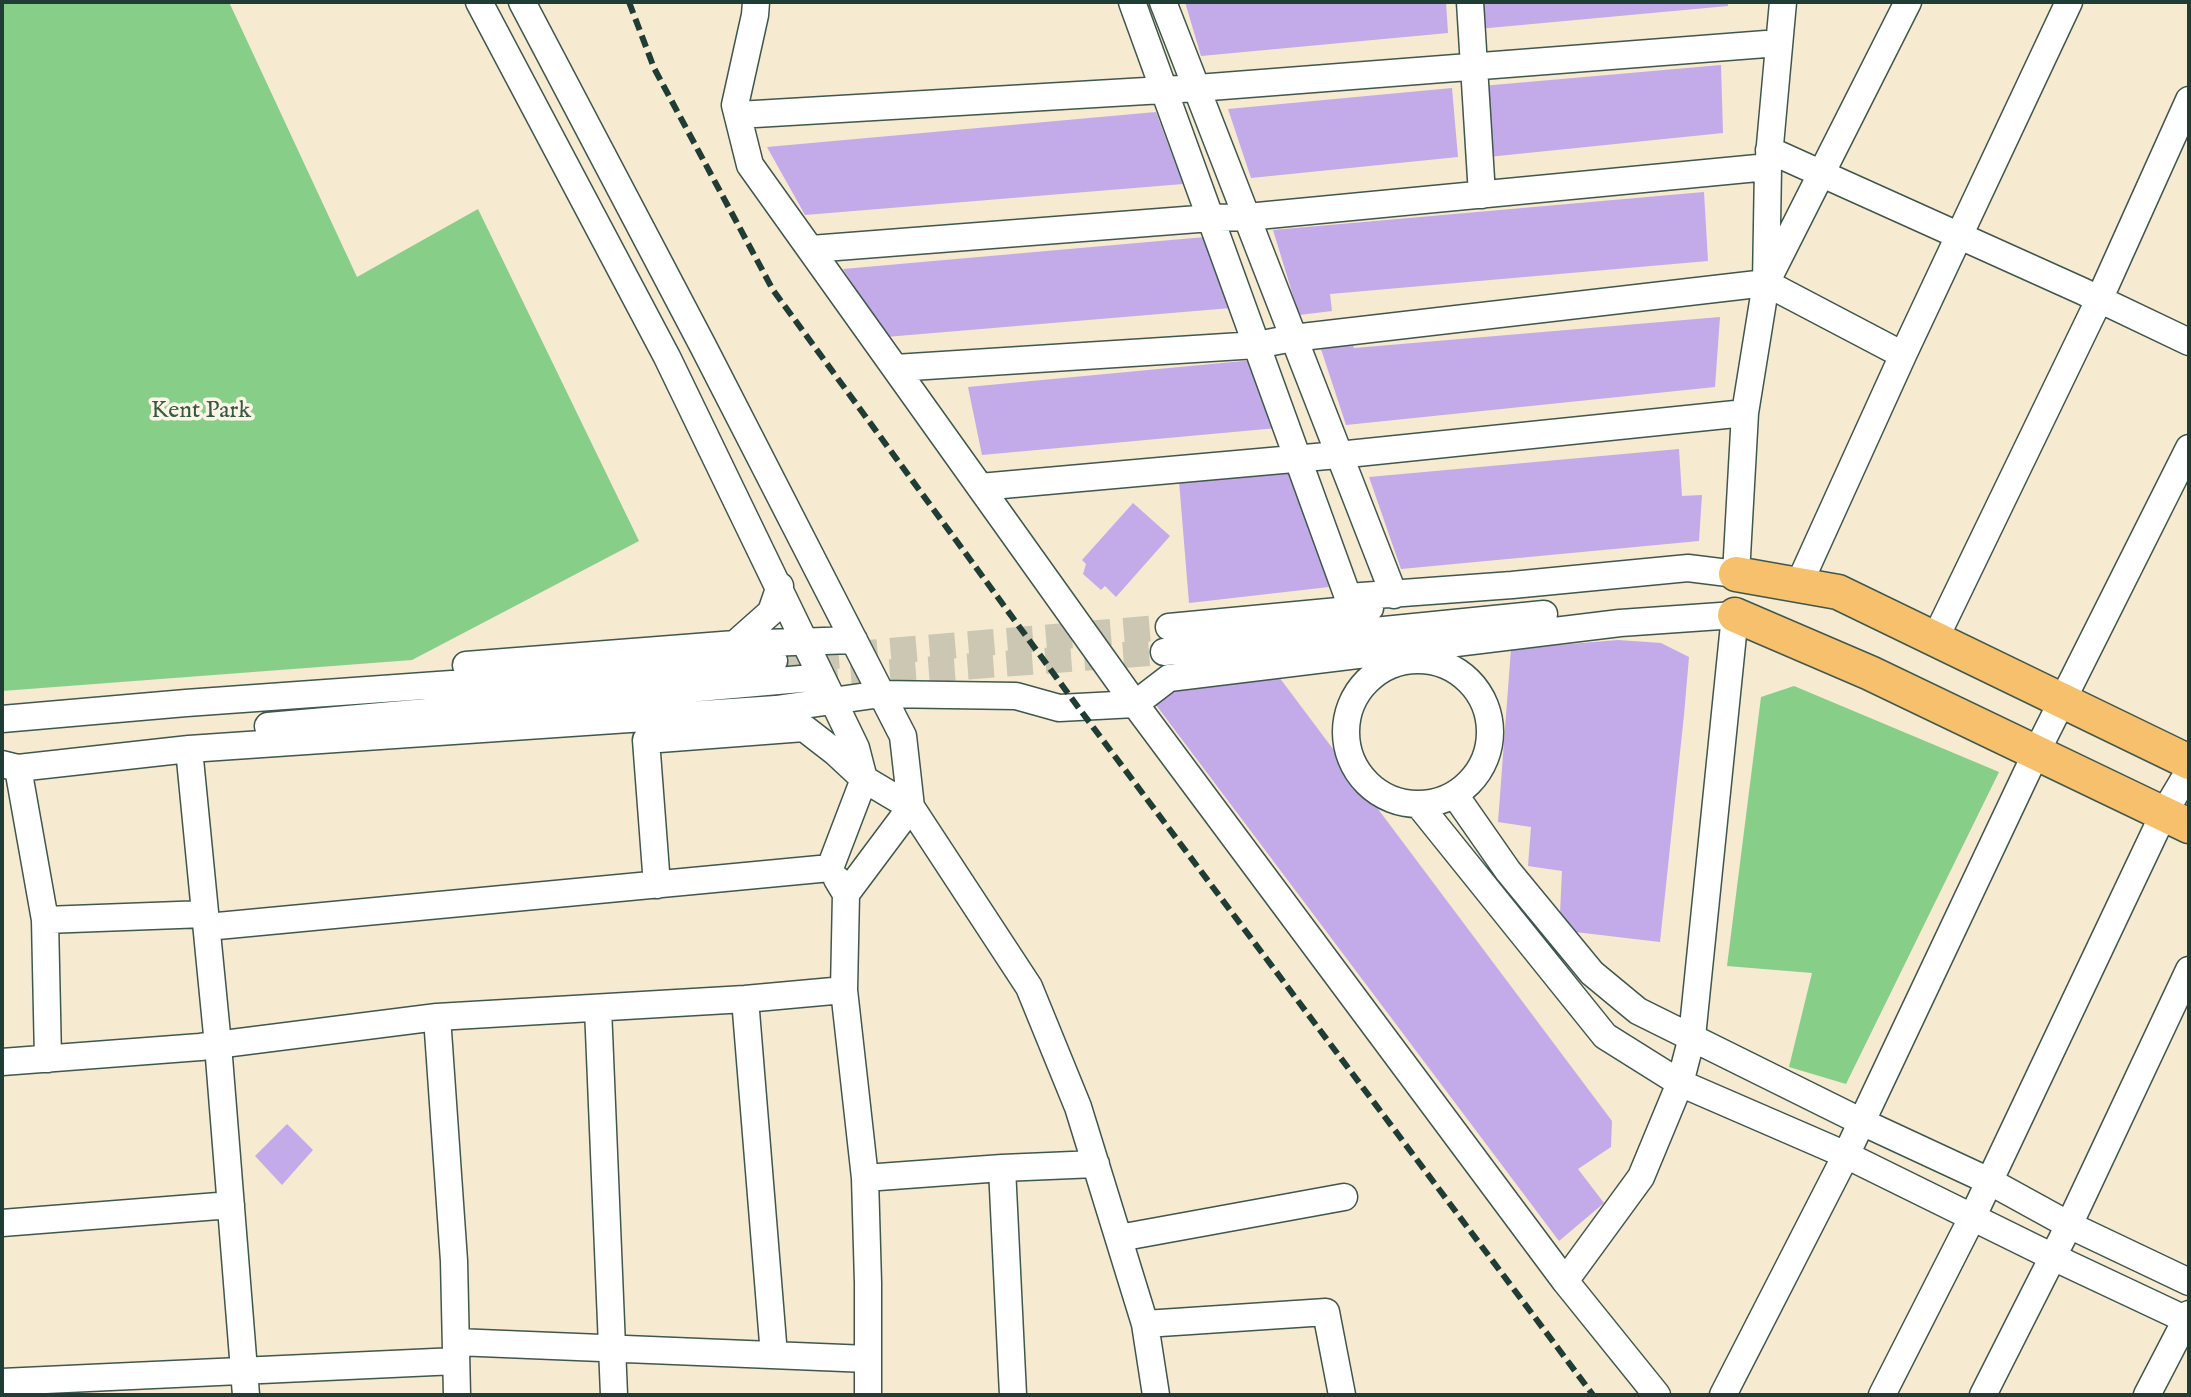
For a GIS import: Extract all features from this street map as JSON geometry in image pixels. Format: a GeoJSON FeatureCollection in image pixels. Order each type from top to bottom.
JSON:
{"type":"FeatureCollection","features":[{"type":"Feature","properties":{"kind":"main road"},"geometry":{"type":"LineString","coordinates":[[1736,574],[1838,592],[2189,762]]}},
{"type":"Feature","properties":{"kind":"main road"},"geometry":{"type":"LineString","coordinates":[[1735,615],[1870,673],[2176,820]]}},
{"type":"Feature","properties":{"kind":"street"},"geometry":{"type":"LineString","coordinates":[[479,2],[667,357],[856,748],[864,779],[830,868]]}},
{"type":"Feature","properties":{"kind":"street"},"geometry":{"type":"LineString","coordinates":[[522,2],[903,736],[911,807],[846,894]]}},
{"type":"Feature","properties":{"kind":"street"},"geometry":{"type":"LineString","coordinates":[[756,2],[735,105],[750,165],[1135,704],[1565,1281],[1657,1395]]}},
{"type":"Feature","properties":{"kind":"street"},"geometry":{"type":"LineString","coordinates":[[1132,2],[1348,597],[1688,568],[1736,574]]}},
{"type":"Feature","properties":{"kind":"street"},"geometry":{"type":"LineString","coordinates":[[1163,2],[1394,595]]}},
{"type":"Feature","properties":{"kind":"street"},"geometry":{"type":"LineString","coordinates":[[1470,2],[1482,195]]}},
{"type":"Feature","properties":{"kind":"street"},"geometry":{"type":"LineString","coordinates":[[1736,574],[1745,413],[1766,283],[1768,159],[1783,2]]}},
{"type":"Feature","properties":{"kind":"street"},"geometry":{"type":"LineString","coordinates":[[1766,283],[1908,2]]}},
{"type":"Feature","properties":{"kind":"street"},"geometry":{"type":"LineString","coordinates":[[1799,584],[1958,235],[2069,2]]}},
{"type":"Feature","properties":{"kind":"street"},"geometry":{"type":"LineString","coordinates":[[738,115],[1197,88],[1779,43]]}},
{"type":"Feature","properties":{"kind":"street"},"geometry":{"type":"LineString","coordinates":[[1935,639],[2099,300],[2189,100]]}},
{"type":"Feature","properties":{"kind":"street"},"geometry":{"type":"LineString","coordinates":[[811,249],[1247,217],[1482,195],[1768,159],[1823,174],[2189,342]]}},
{"type":"Feature","properties":{"kind":"street"},"geometry":{"type":"LineString","coordinates":[[895,368],[1257,345],[1293,338],[1766,283],[1903,355]]}},
{"type":"Feature","properties":{"kind":"street"},"geometry":{"type":"LineString","coordinates":[[980,487],[1338,455],[1745,413]]}},
{"type":"Feature","properties":{"kind":"street"},"geometry":{"type":"LineString","coordinates":[[1723,1395],[1846,1155],[2037,751],[2189,448]]}},
{"type":"Feature","properties":{"kind":"street"},"geometry":{"type":"LineString","coordinates":[[1735,615],[1693,609],[1627,606],[1166,639],[1736,574]]}},
{"type":"Feature","properties":{"kind":"street"},"geometry":{"type":"LineString","coordinates":[[735,644],[771,612],[780,586]]}},
{"type":"Feature","properties":{"kind":"street"},"geometry":{"type":"LineString","coordinates":[[7,761],[760,710],[881,694],[1016,696],[1059,708],[1135,704],[1169,678],[1620,623],[1735,615]]}},
{"type":"Feature","properties":{"kind":"street"},"geometry":{"type":"LineString","coordinates":[[1565,1281],[1641,1177],[1680,1083],[1692,1037],[1735,615]]}},
{"type":"Feature","properties":{"kind":"street"},"geometry":{"type":"LineString","coordinates":[[186,703],[204,686],[735,644],[854,640]]}},
{"type":"Feature","properties":{"kind":"street"},"geometry":{"type":"LineString","coordinates":[[1411,659],[1435,661],[1458,670],[1476,687],[1487,709],[1491,733],[1486,758],[1474,779],[1455,795],[1419,805],[1394,801],[1373,789],[1357,771],[1347,748],[1346,723],[1353,699],[1367,680],[1387,665],[1411,659]]}},
{"type":"Feature","properties":{"kind":"street"},"geometry":{"type":"LineString","coordinates":[[2,719],[774,661]]}},
{"type":"Feature","properties":{"kind":"street"},"geometry":{"type":"LineString","coordinates":[[7,761],[512,703],[812,678]]}},
{"type":"Feature","properties":{"kind":"street"},"geometry":{"type":"LineString","coordinates":[[657,885],[646,740],[804,728],[864,779],[911,807],[1029,987],[1078,1107],[1096,1164],[1145,1324],[1156,1395]]}},
{"type":"Feature","properties":{"kind":"street"},"geometry":{"type":"LineString","coordinates":[[189,749],[218,1045],[245,1383]]}},
{"type":"Feature","properties":{"kind":"street"},"geometry":{"type":"LineString","coordinates":[[7,761],[45,920],[48,1059]]}},
{"type":"Feature","properties":{"kind":"street"},"geometry":{"type":"LineString","coordinates":[[1882,1395],[2176,820],[2189,771]]}},
{"type":"Feature","properties":{"kind":"street"},"geometry":{"type":"LineString","coordinates":[[1455,795],[1508,871],[1592,973],[1638,1011],[2189,1282]]}},
{"type":"Feature","properties":{"kind":"street"},"geometry":{"type":"LineString","coordinates":[[1419,805],[1605,1036],[1680,1083],[1846,1155],[2053,1257],[2188,1318],[2147,1395]]}},
{"type":"Feature","properties":{"kind":"street"},"geometry":{"type":"LineString","coordinates":[[45,920],[206,920],[657,885],[830,868]]}},
{"type":"Feature","properties":{"kind":"street"},"geometry":{"type":"LineString","coordinates":[[830,868],[846,894],[844,990],[865,1178],[868,1395]]}},
{"type":"Feature","properties":{"kind":"street"},"geometry":{"type":"LineString","coordinates":[[1983,1395],[2069,1225],[2189,970]]}},
{"type":"Feature","properties":{"kind":"street"},"geometry":{"type":"LineString","coordinates":[[2,1062],[218,1045],[437,1017],[745,999],[844,990]]}},
{"type":"Feature","properties":{"kind":"street"},"geometry":{"type":"LineString","coordinates":[[745,999],[774,1355]]}},
{"type":"Feature","properties":{"kind":"street"},"geometry":{"type":"LineString","coordinates":[[598,1008],[614,1395]]}},
{"type":"Feature","properties":{"kind":"street"},"geometry":{"type":"LineString","coordinates":[[437,1017],[454,1261],[457,1395]]}},
{"type":"Feature","properties":{"kind":"street"},"geometry":{"type":"LineString","coordinates":[[865,1178],[1096,1164]]}},
{"type":"Feature","properties":{"kind":"street"},"geometry":{"type":"LineString","coordinates":[[1002,1168],[1013,1395]]}},
{"type":"Feature","properties":{"kind":"street"},"geometry":{"type":"LineString","coordinates":[[1119,1238],[1344,1197]]}},
{"type":"Feature","properties":{"kind":"street"},"geometry":{"type":"LineString","coordinates":[[2,1223],[231,1205]]}},
{"type":"Feature","properties":{"kind":"street"},"geometry":{"type":"LineString","coordinates":[[1145,1324],[1326,1312],[1342,1395]]}},
{"type":"Feature","properties":{"kind":"street"},"geometry":{"type":"LineString","coordinates":[[4,1386],[245,1383],[456,1352],[613,1348],[868,1359]]}},
{"type":"Feature","properties":{"kind":"green space","name":"Kent Park"},"geometry":{"type":"Polygon","coordinates":[[[2,2],[229,2],[357,277],[478,209],[639,541],[412,660],[2,691],[2,2]]]}},
{"type":"Feature","properties":{"kind":"green space"},"geometry":{"type":"Polygon","coordinates":[[[1794,686],[1999,772],[1846,1084],[1789,1067],[1812,973],[1727,966],[1761,697],[1794,686]]]}},
{"type":"Feature","properties":{"kind":"building"},"geometry":{"type":"Polygon","coordinates":[[[1185,2],[1446,2],[1448,33],[1201,56],[1185,2]]]}},
{"type":"Feature","properties":{"kind":"building"},"geometry":{"type":"Polygon","coordinates":[[[1476,2],[1728,2],[1728,6],[1478,29],[1476,2]]]}},
{"type":"Feature","properties":{"kind":"building"},"geometry":{"type":"Polygon","coordinates":[[[1721,65],[1723,133],[1488,157],[1482,86],[1721,65]]]}},
{"type":"Feature","properties":{"kind":"building"},"geometry":{"type":"Polygon","coordinates":[[[1452,88],[1458,157],[1251,178],[1228,109],[1452,88]]]}},
{"type":"Feature","properties":{"kind":"building"},"geometry":{"type":"Polygon","coordinates":[[[1156,112],[1183,184],[805,215],[767,147],[1156,112]]]}},
{"type":"Feature","properties":{"kind":"building"},"geometry":{"type":"Polygon","coordinates":[[[1704,192],[1708,261],[1330,294],[1332,311],[1299,315],[1273,230],[1704,192]]]}},
{"type":"Feature","properties":{"kind":"building"},"geometry":{"type":"Polygon","coordinates":[[[1205,237],[1231,308],[886,337],[843,269],[1205,237]]]}},
{"type":"Feature","properties":{"kind":"building"},"geometry":{"type":"Polygon","coordinates":[[[1720,317],[1715,387],[1346,425],[1319,343],[1351,340],[1354,348],[1720,317]]]}},
{"type":"Feature","properties":{"kind":"building"},"geometry":{"type":"Polygon","coordinates":[[[1254,360],[1277,428],[982,455],[968,387],[1254,360]]]}},
{"type":"Feature","properties":{"kind":"building"},"geometry":{"type":"Polygon","coordinates":[[[1679,449],[1682,496],[1702,495],[1699,541],[1401,569],[1369,477],[1679,449]]]}},
{"type":"Feature","properties":{"kind":"building"},"geometry":{"type":"Polygon","coordinates":[[[1295,469],[1329,587],[1189,603],[1179,481],[1295,469]]]}},
{"type":"Feature","properties":{"kind":"building"},"geometry":{"type":"Polygon","coordinates":[[[1133,503],[1170,536],[1116,597],[1105,586],[1101,590],[1083,574],[1086,564],[1082,560],[1133,503]]]}},
{"type":"Feature","properties":{"kind":"building"},"geometry":{"type":"Polygon","coordinates":[[[1618,640],[1661,643],[1689,657],[1660,942],[1575,932],[1560,914],[1562,871],[1528,866],[1531,827],[1498,822],[1511,649],[1618,640]]]}},
{"type":"Feature","properties":{"kind":"building"},"geometry":{"type":"Polygon","coordinates":[[[1276,673],[1612,1121],[1611,1147],[1578,1169],[1604,1203],[1559,1241],[1156,705],[1177,685],[1276,673]]]}},
{"type":"Feature","properties":{"kind":"building"},"geometry":{"type":"Polygon","coordinates":[[[287,1124],[313,1150],[282,1185],[255,1156],[287,1124]]]}},
{"type":"Feature","properties":{"kind":"tunnel"},"geometry":{"type":"LineString","coordinates":[[774,661],[1169,627]]}},
{"type":"Feature","properties":{"kind":"tunnel"},"geometry":{"type":"LineString","coordinates":[[812,678],[1164,652]]}},
{"type":"Feature","properties":{"kind":"railway"},"geometry":{"type":"LineString","coordinates":[[629,2],[654,68],[773,290],[1078,707],[1593,1395]]}}]}
